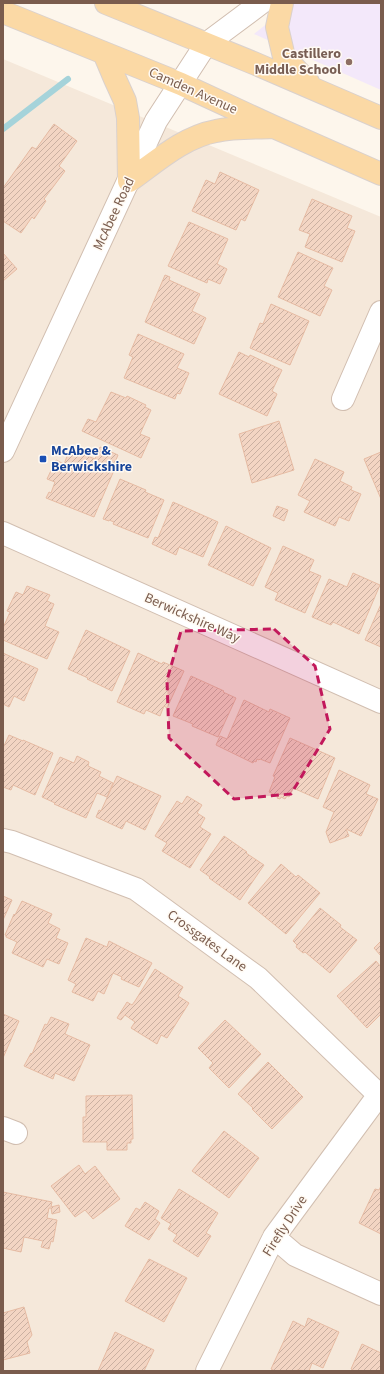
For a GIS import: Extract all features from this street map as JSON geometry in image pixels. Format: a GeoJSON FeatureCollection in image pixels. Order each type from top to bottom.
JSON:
{"type":"FeatureCollection","features":[{"type":"Feature","properties":{"kind":"main road"},"geometry":{"type":"LineString","coordinates":[[106,3],[256,64],[381,118]]}},
{"type":"Feature","properties":{"kind":"main road"},"geometry":{"type":"LineString","coordinates":[[282,3],[277,27],[284,57],[314,89]]}},
{"type":"Feature","properties":{"kind":"main road","name":"Camden Avenue"},"geometry":{"type":"LineString","coordinates":[[3,12],[181,84],[381,174]]}},
{"type":"Feature","properties":{"kind":"main road"},"geometry":{"type":"LineString","coordinates":[[104,53],[114,79],[125,101],[128,118],[129,181]]}},
{"type":"Feature","properties":{"kind":"main road"},"geometry":{"type":"LineString","coordinates":[[129,181],[176,147],[200,135],[217,130],[274,127]]}},
{"type":"Feature","properties":{"kind":"street","name":"McAbee Road"},"geometry":{"type":"LineString","coordinates":[[3,451],[156,121],[206,44],[261,3]]}},
{"type":"Feature","properties":{"kind":"street"},"geometry":{"type":"LineString","coordinates":[[343,399],[381,312]]}},
{"type":"Feature","properties":{"kind":"street","name":"Berwickshire Way"},"geometry":{"type":"LineString","coordinates":[[3,533],[381,702]]}},
{"type":"Feature","properties":{"kind":"street","name":"Crossgates Lane"},"geometry":{"type":"LineString","coordinates":[[3,840],[12,842],[136,889],[258,978],[380,1093]]}},
{"type":"Feature","properties":{"kind":"street","name":"Firefly Drive"},"geometry":{"type":"LineString","coordinates":[[207,1371],[274,1237],[380,1093]]}},
{"type":"Feature","properties":{"kind":"street"},"geometry":{"type":"LineString","coordinates":[[274,1237],[295,1255],[381,1294]]}},
{"type":"Feature","properties":{"kind":"highlighted area"},"geometry":{"type":"Polygon","coordinates":[[[274,629],[315,666],[330,729],[291,794],[234,799],[169,738],[167,680],[181,631],[274,629]]]}},
{"type":"Feature","properties":{"kind":"shaded area","name":"Castillero Middle School"},"geometry":{"type":"Polygon","coordinates":[[[293,3],[381,3],[381,90],[254,34],[293,3]]]}},
{"type":"Feature","properties":{"kind":"shaded area"},"geometry":{"type":"Polygon","coordinates":[[[3,59],[381,217],[381,1371],[3,1371],[3,59]]]}},
{"type":"Feature","properties":{"kind":"building"},"geometry":{"type":"Polygon","coordinates":[[[54,124],[77,141],[59,166],[65,171],[44,199],[46,201],[34,219],[32,217],[21,233],[3,221],[3,188],[32,147],[36,149],[54,124]]]}},
{"type":"Feature","properties":{"kind":"building"},"geometry":{"type":"Polygon","coordinates":[[[220,172],[259,190],[245,221],[241,219],[236,230],[192,211],[206,180],[215,184],[220,172]]]}},
{"type":"Feature","properties":{"kind":"building"},"geometry":{"type":"Polygon","coordinates":[[[312,199],[352,216],[347,228],[355,231],[342,262],[305,247],[310,234],[299,230],[312,199]]]}},
{"type":"Feature","properties":{"kind":"building"},"geometry":{"type":"Polygon","coordinates":[[[189,222],[228,239],[217,264],[227,269],[220,284],[208,279],[207,283],[168,266],[189,222]]]}},
{"type":"Feature","properties":{"kind":"building"},"geometry":{"type":"Polygon","coordinates":[[[298,252],[333,268],[324,286],[332,290],[320,316],[278,297],[298,252]]]}},
{"type":"Feature","properties":{"kind":"building"},"geometry":{"type":"Polygon","coordinates":[[[3,253],[17,269],[3,281],[3,253]]]}},
{"type":"Feature","properties":{"kind":"building"},"geometry":{"type":"Polygon","coordinates":[[[165,275],[170,277],[169,280],[200,294],[192,311],[206,318],[194,344],[145,322],[165,275]]]}},
{"type":"Feature","properties":{"kind":"building"},"geometry":{"type":"Polygon","coordinates":[[[271,304],[309,321],[290,365],[250,348],[260,323],[263,324],[271,304]]]}},
{"type":"Feature","properties":{"kind":"building"},"geometry":{"type":"Polygon","coordinates":[[[138,334],[184,354],[177,368],[189,373],[180,394],[177,393],[175,399],[124,378],[133,357],[129,355],[138,334]]]}},
{"type":"Feature","properties":{"kind":"building"},"geometry":{"type":"Polygon","coordinates":[[[239,352],[249,357],[250,355],[282,370],[272,391],[277,394],[267,416],[219,394],[239,352]]]}},
{"type":"Feature","properties":{"kind":"building"},"geometry":{"type":"Polygon","coordinates":[[[111,392],[126,398],[127,396],[146,405],[145,407],[151,410],[140,434],[150,438],[141,458],[82,431],[88,419],[96,422],[111,392]]]}},
{"type":"Feature","properties":{"kind":"building"},"geometry":{"type":"Polygon","coordinates":[[[279,421],[294,470],[252,483],[239,434],[279,421]]]}},
{"type":"Feature","properties":{"kind":"building"},"geometry":{"type":"Polygon","coordinates":[[[100,447],[118,455],[113,467],[115,468],[94,517],[46,498],[49,492],[51,493],[55,482],[47,479],[56,460],[64,464],[70,449],[95,459],[100,447]]]}},
{"type":"Feature","properties":{"kind":"building"},"geometry":{"type":"Polygon","coordinates":[[[381,452],[381,499],[364,459],[381,452]]]}},
{"type":"Feature","properties":{"kind":"building"},"geometry":{"type":"Polygon","coordinates":[[[315,459],[344,472],[340,481],[352,487],[351,490],[361,494],[349,521],[339,517],[335,526],[304,512],[310,501],[298,495],[315,459]]]}},
{"type":"Feature","properties":{"kind":"building"},"geometry":{"type":"Polygon","coordinates":[[[120,479],[146,490],[145,492],[164,500],[148,538],[113,524],[114,522],[103,519],[120,479]]]}},
{"type":"Feature","properties":{"kind":"building"},"geometry":{"type":"Polygon","coordinates":[[[173,502],[218,522],[203,557],[179,547],[176,555],[152,544],[155,537],[158,538],[173,502]]]}},
{"type":"Feature","properties":{"kind":"building"},"geometry":{"type":"Polygon","coordinates":[[[277,506],[288,510],[284,521],[273,516],[277,506]]]}},
{"type":"Feature","properties":{"kind":"building"},"geometry":{"type":"Polygon","coordinates":[[[226,526],[271,548],[253,586],[208,565],[226,526]]]}},
{"type":"Feature","properties":{"kind":"building"},"geometry":{"type":"Polygon","coordinates":[[[283,546],[314,560],[309,571],[321,576],[305,613],[275,600],[278,593],[265,587],[283,546]]]}},
{"type":"Feature","properties":{"kind":"building"},"geometry":{"type":"Polygon","coordinates":[[[353,573],[380,585],[359,634],[333,622],[331,625],[312,617],[329,579],[347,587],[353,573]]]}},
{"type":"Feature","properties":{"kind":"building"},"geometry":{"type":"Polygon","coordinates":[[[27,586],[50,595],[47,601],[54,604],[45,626],[59,632],[47,659],[3,640],[3,628],[10,612],[7,611],[16,592],[23,595],[27,586]]]}},
{"type":"Feature","properties":{"kind":"building"},"geometry":{"type":"Polygon","coordinates":[[[381,604],[381,647],[365,640],[381,604]]]}},
{"type":"Feature","properties":{"kind":"building"},"geometry":{"type":"Polygon","coordinates":[[[86,630],[130,651],[112,691],[68,669],[86,630]]]}},
{"type":"Feature","properties":{"kind":"building"},"geometry":{"type":"Polygon","coordinates":[[[3,653],[38,669],[24,701],[14,696],[9,707],[3,704],[3,653]]]}},
{"type":"Feature","properties":{"kind":"building"},"geometry":{"type":"Polygon","coordinates":[[[138,653],[162,664],[163,662],[184,671],[167,708],[164,706],[160,716],[146,710],[144,714],[117,702],[138,653]]]}},
{"type":"Feature","properties":{"kind":"building"},"geometry":{"type":"Polygon","coordinates":[[[191,676],[236,698],[218,737],[192,726],[193,724],[173,716],[191,676]]]}},
{"type":"Feature","properties":{"kind":"building"},"geometry":{"type":"Polygon","coordinates":[[[244,700],[269,712],[270,709],[290,718],[270,763],[257,759],[256,762],[254,761],[253,763],[216,745],[220,736],[227,739],[244,700]]]}},
{"type":"Feature","properties":{"kind":"building"},"geometry":{"type":"Polygon","coordinates":[[[9,735],[53,753],[35,795],[13,785],[11,790],[3,787],[3,748],[9,735]]]}},
{"type":"Feature","properties":{"kind":"building"},"geometry":{"type":"Polygon","coordinates":[[[290,738],[335,758],[318,799],[293,788],[289,797],[287,796],[285,799],[281,797],[280,799],[277,798],[278,796],[269,792],[275,777],[273,776],[290,738]]]}},
{"type":"Feature","properties":{"kind":"building"},"geometry":{"type":"Polygon","coordinates":[[[77,756],[89,762],[88,766],[101,772],[99,776],[113,783],[107,797],[97,793],[86,818],[42,797],[60,757],[74,763],[77,756]]]}},
{"type":"Feature","properties":{"kind":"building"},"geometry":{"type":"Polygon","coordinates":[[[339,770],[370,785],[366,794],[378,799],[361,836],[346,829],[349,836],[330,843],[326,832],[334,812],[323,807],[339,770]]]}},
{"type":"Feature","properties":{"kind":"building"},"geometry":{"type":"Polygon","coordinates":[[[117,776],[161,796],[145,830],[126,821],[122,829],[96,817],[99,810],[101,811],[117,776]]]}},
{"type":"Feature","properties":{"kind":"building"},"geometry":{"type":"Polygon","coordinates":[[[187,796],[202,805],[197,813],[205,818],[200,827],[211,834],[190,868],[162,851],[167,843],[155,836],[177,801],[182,804],[187,796]]]}},
{"type":"Feature","properties":{"kind":"building"},"geometry":{"type":"Polygon","coordinates":[[[224,836],[264,865],[240,900],[200,870],[224,836]]]}},
{"type":"Feature","properties":{"kind":"building"},"geometry":{"type":"Polygon","coordinates":[[[281,864],[296,877],[298,875],[320,893],[286,934],[248,903],[281,864]]]}},
{"type":"Feature","properties":{"kind":"building"},"geometry":{"type":"Polygon","coordinates":[[[3,896],[12,900],[3,920],[3,896]]]}},
{"type":"Feature","properties":{"kind":"building"},"geometry":{"type":"Polygon","coordinates":[[[22,901],[52,914],[48,923],[60,929],[56,938],[68,943],[59,964],[47,959],[43,967],[12,953],[17,942],[6,937],[5,935],[14,914],[15,915],[22,901]]]}},
{"type":"Feature","properties":{"kind":"building"},"geometry":{"type":"Polygon","coordinates":[[[320,908],[341,925],[340,927],[357,940],[330,973],[305,952],[303,953],[296,947],[297,945],[293,941],[320,908]]]}},
{"type":"Feature","properties":{"kind":"building"},"geometry":{"type":"Polygon","coordinates":[[[86,938],[107,947],[109,941],[152,963],[139,987],[121,979],[122,977],[113,973],[104,994],[98,991],[93,1001],[72,992],[76,984],[68,980],[86,938]]]}},
{"type":"Feature","properties":{"kind":"building"},"geometry":{"type":"Polygon","coordinates":[[[381,941],[381,956],[374,948],[381,941]]]}},
{"type":"Feature","properties":{"kind":"building"},"geometry":{"type":"Polygon","coordinates":[[[376,961],[381,967],[381,1014],[367,1028],[337,996],[376,961]]]}},
{"type":"Feature","properties":{"kind":"building"},"geometry":{"type":"Polygon","coordinates":[[[155,969],[183,987],[178,996],[189,1003],[167,1038],[161,1035],[157,1044],[131,1028],[135,1022],[125,1015],[121,1020],[117,1018],[127,1002],[132,1005],[155,969]]]}},
{"type":"Feature","properties":{"kind":"building"},"geometry":{"type":"Polygon","coordinates":[[[3,1014],[19,1021],[3,1058],[3,1014]]]}},
{"type":"Feature","properties":{"kind":"building"},"geometry":{"type":"Polygon","coordinates":[[[51,1017],[69,1024],[65,1034],[90,1045],[74,1081],[55,1073],[53,1079],[24,1066],[31,1053],[32,1054],[45,1024],[47,1025],[51,1017]]]}},
{"type":"Feature","properties":{"kind":"building"},"geometry":{"type":"Polygon","coordinates":[[[225,1020],[261,1054],[229,1088],[209,1068],[213,1063],[198,1048],[225,1020]]]}},
{"type":"Feature","properties":{"kind":"building"},"geometry":{"type":"Polygon","coordinates":[[[268,1062],[303,1097],[272,1129],[238,1094],[268,1062]]]}},
{"type":"Feature","properties":{"kind":"building"},"geometry":{"type":"Polygon","coordinates":[[[132,1095],[133,1139],[131,1139],[131,1143],[127,1143],[127,1150],[107,1150],[107,1142],[83,1142],[83,1117],[86,1117],[86,1096],[132,1095]]]}},
{"type":"Feature","properties":{"kind":"building"},"geometry":{"type":"Polygon","coordinates":[[[224,1131],[259,1158],[229,1198],[192,1171],[224,1131]]]}},
{"type":"Feature","properties":{"kind":"building"},"geometry":{"type":"Polygon","coordinates":[[[79,1165],[85,1174],[95,1166],[120,1199],[93,1219],[85,1210],[75,1217],[51,1186],[79,1165]]]}},
{"type":"Feature","properties":{"kind":"building"},"geometry":{"type":"Polygon","coordinates":[[[381,1186],[381,1234],[359,1223],[375,1189],[379,1190],[381,1186]]]}},
{"type":"Feature","properties":{"kind":"building"},"geometry":{"type":"Polygon","coordinates":[[[179,1189],[218,1213],[206,1233],[211,1236],[198,1257],[173,1241],[177,1235],[168,1229],[171,1224],[161,1218],[179,1189]]]}},
{"type":"Feature","properties":{"kind":"building"},"geometry":{"type":"Polygon","coordinates":[[[3,1192],[52,1202],[51,1207],[59,1205],[60,1212],[52,1214],[51,1208],[49,1208],[47,1218],[57,1220],[53,1242],[51,1241],[49,1249],[41,1247],[43,1241],[24,1237],[21,1252],[3,1248],[3,1192]]]}},
{"type":"Feature","properties":{"kind":"building"},"geometry":{"type":"Polygon","coordinates":[[[145,1202],[159,1211],[155,1219],[160,1223],[149,1240],[125,1226],[136,1208],[140,1210],[145,1202]]]}},
{"type":"Feature","properties":{"kind":"building"},"geometry":{"type":"Polygon","coordinates":[[[149,1259],[187,1278],[164,1322],[125,1301],[149,1259]]]}},
{"type":"Feature","properties":{"kind":"building"},"geometry":{"type":"Polygon","coordinates":[[[24,1307],[32,1335],[27,1342],[30,1353],[3,1360],[3,1313],[24,1307]]]}},
{"type":"Feature","properties":{"kind":"building"},"geometry":{"type":"Polygon","coordinates":[[[308,1318],[339,1332],[323,1368],[312,1363],[309,1371],[275,1371],[271,1369],[293,1321],[305,1327],[308,1318]]]}},
{"type":"Feature","properties":{"kind":"building"},"geometry":{"type":"Polygon","coordinates":[[[115,1332],[154,1350],[144,1371],[98,1371],[115,1332]]]}},
{"type":"Feature","properties":{"kind":"building"},"geometry":{"type":"Polygon","coordinates":[[[362,1344],[381,1353],[381,1371],[355,1371],[351,1369],[362,1344]]]}},
{"type":"Feature","properties":{"kind":"waterway"},"geometry":{"type":"LineString","coordinates":[[3,129],[68,79]]}},
{"type":"Feature","properties":{"kind":"place","name":"Castillero Middle School"},"geometry":{"type":"Point","coordinates":[349,62]}},
{"type":"Feature","properties":{"kind":"place","name":"McAbee & Berwickshire"},"geometry":{"type":"Point","coordinates":[43,459]}}]}
